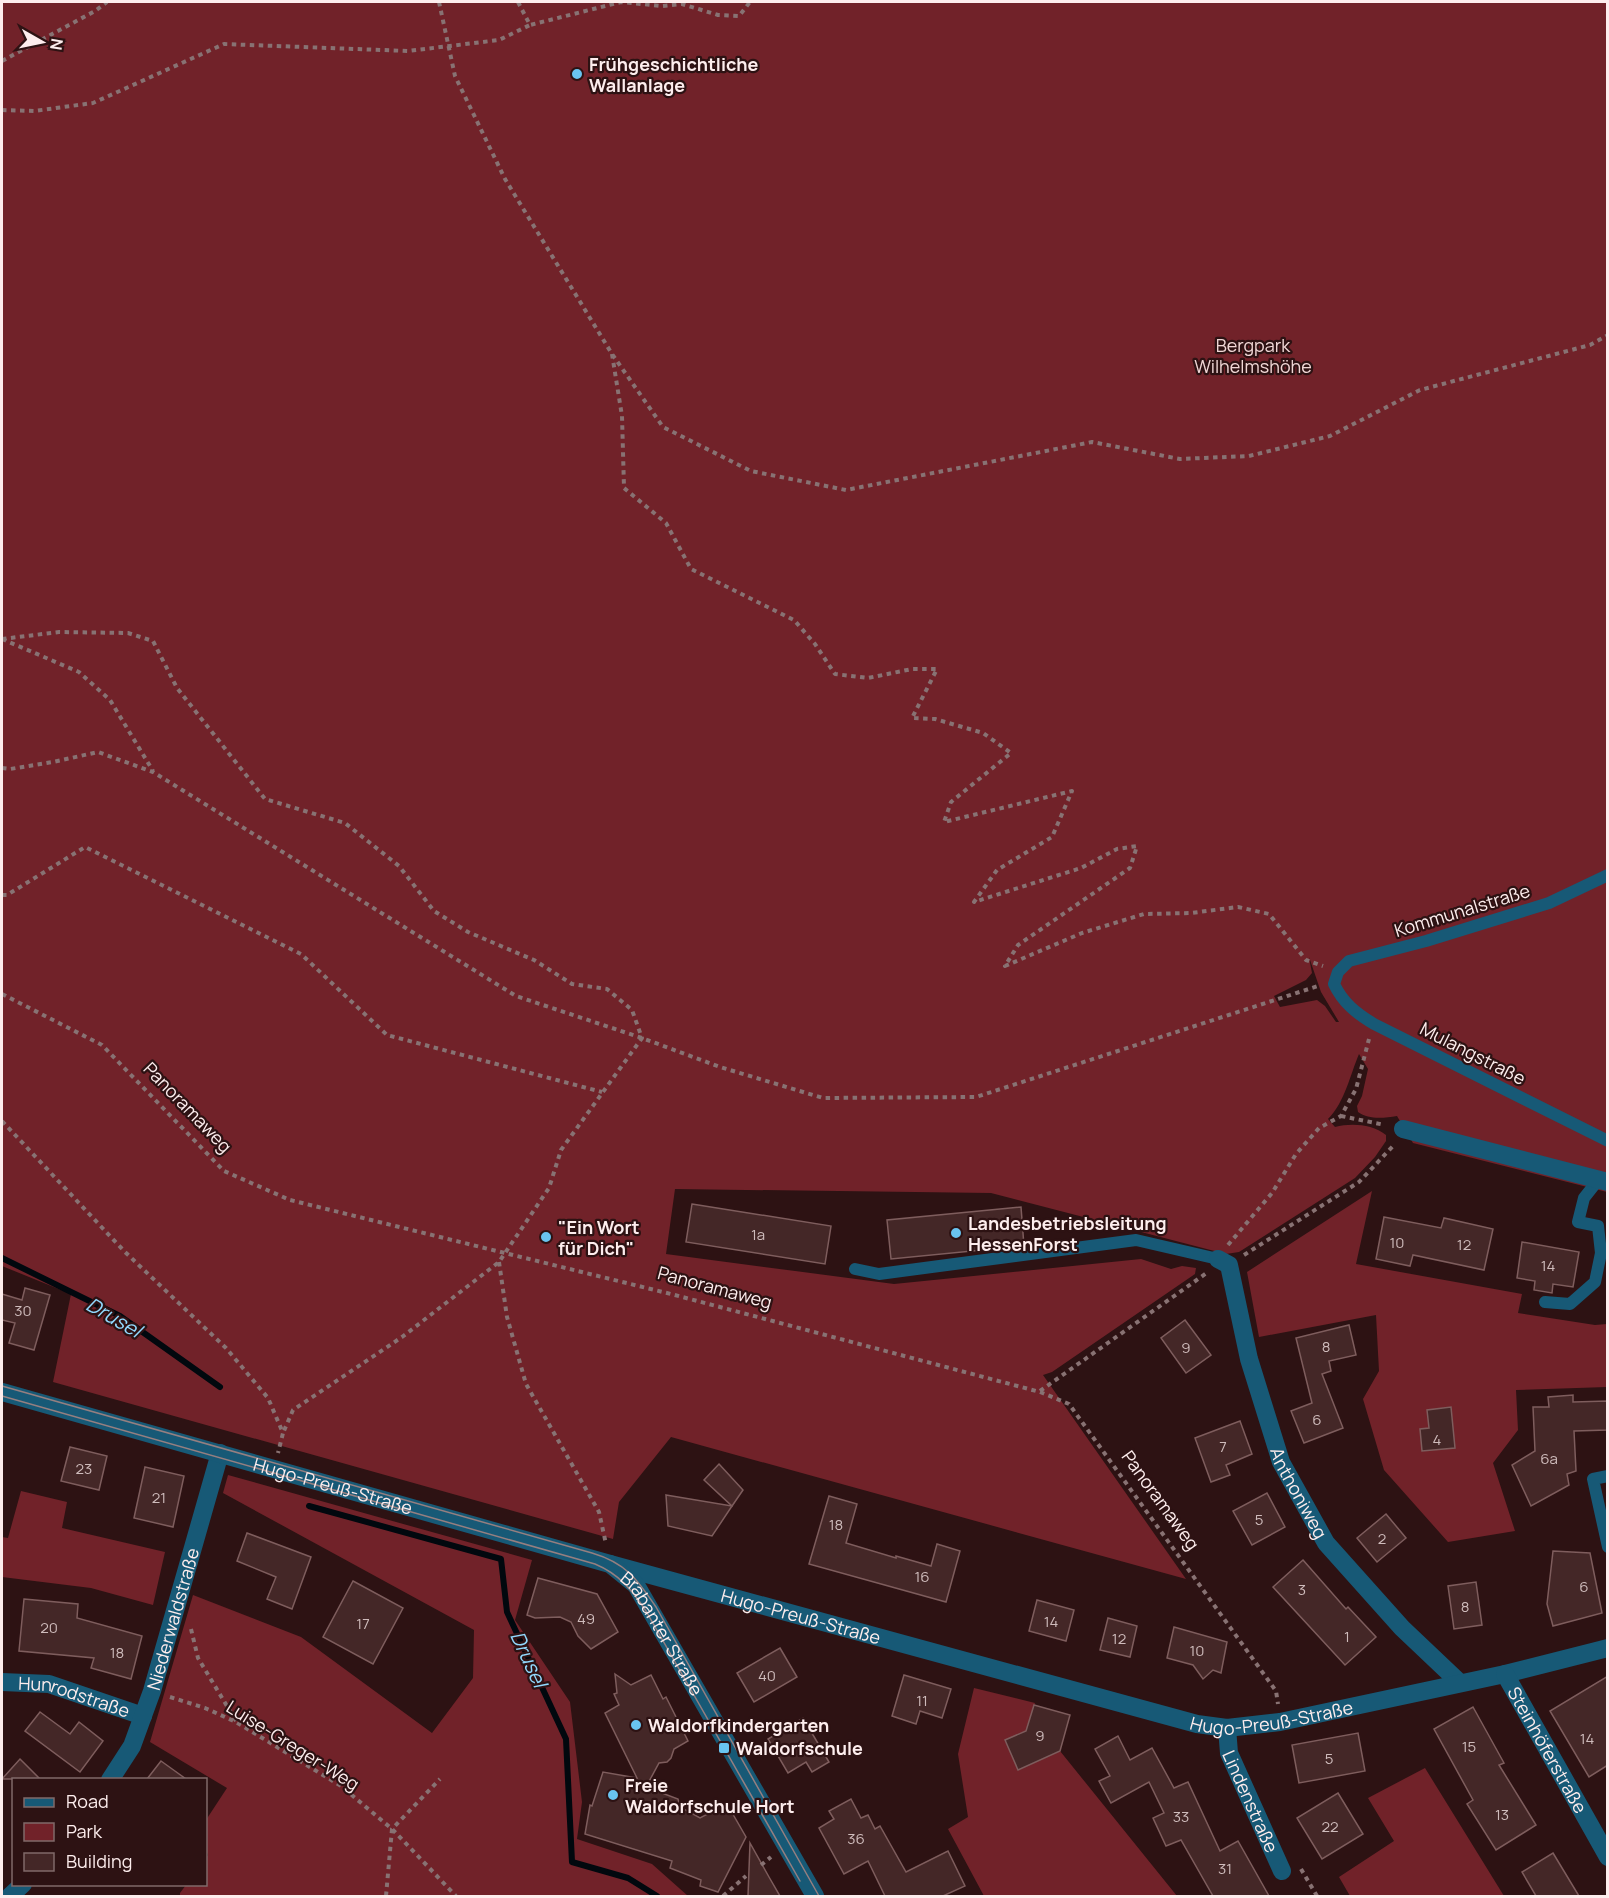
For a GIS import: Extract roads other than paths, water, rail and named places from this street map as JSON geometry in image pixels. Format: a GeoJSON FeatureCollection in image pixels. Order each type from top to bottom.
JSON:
{"type":"FeatureCollection","features":[{"type":"Feature","properties":{"kind":"street"},"geometry":{"type":"LineString","coordinates":[[1403,1129],[1603,1181]]}},
{"type":"Feature","properties":{"kind":"street","name":"Anthoniweg"},"geometry":{"type":"LineString","coordinates":[[1223,1262],[1249,1359],[1281,1462],[1326,1543],[1402,1628],[1460,1683]]}},
{"type":"Feature","properties":{"kind":"street","name":"Hugo-Preuß-Straße"},"geometry":{"type":"LineString","coordinates":[[2,1392],[610,1564],[1197,1724],[1227,1728],[1280,1722],[1505,1674],[1608,1648]]}},
{"type":"Feature","properties":{"kind":"street","name":"Niederwaldstraße"},"geometry":{"type":"LineString","coordinates":[[111,1778],[132,1746],[152,1691],[220,1453]]}},
{"type":"Feature","properties":{"kind":"street","name":"Brabanter Straße"},"geometry":{"type":"LineString","coordinates":[[610,1564],[625,1574],[640,1592],[814,1896]]}},
{"type":"Feature","properties":{"kind":"street","name":"Steinhöferstraße"},"geometry":{"type":"LineString","coordinates":[[1505,1674],[1608,1857]]}},
{"type":"Feature","properties":{"kind":"street","name":"Hunrodstraße"},"geometry":{"type":"LineString","coordinates":[[2,1682],[49,1684],[143,1716]]}},
{"type":"Feature","properties":{"kind":"street","name":"Lindenstraße"},"geometry":{"type":"LineString","coordinates":[[1227,1728],[1228,1753],[1282,1871]]}},
{"type":"Feature","properties":{"kind":"lane","name":"Kommunalstraße"},"geometry":{"type":"LineString","coordinates":[[1336,978],[1349,961],[1426,941],[1549,903],[1608,876]]}},
{"type":"Feature","properties":{"kind":"lane","name":"Mulangstraße"},"geometry":{"type":"LineString","coordinates":[[1336,978],[1340,996],[1350,1008],[1374,1024],[1608,1141]]}},
{"type":"Feature","properties":{"kind":"lane"},"geometry":{"type":"LineString","coordinates":[[1545,1302],[1570,1304],[1595,1282],[1601,1252],[1598,1226],[1578,1222],[1584,1198],[1603,1181]]}},
{"type":"Feature","properties":{"kind":"lane"},"geometry":{"type":"LineString","coordinates":[[855,1269],[879,1274],[1136,1240],[1223,1262]]}},
{"type":"Feature","properties":{"kind":"lane"},"geometry":{"type":"LineString","coordinates":[[1608,1476],[1593,1479],[1608,1546]]}},
{"type":"Feature","properties":{"kind":"waterway","name":"Drusel"},"geometry":{"type":"LineString","coordinates":[[2,1258],[120,1316],[220,1387]]}},
{"type":"Feature","properties":{"kind":"waterway","name":"Drusel"},"geometry":{"type":"LineString","coordinates":[[309,1506],[501,1559],[507,1612],[566,1739],[572,1862],[628,1878],[657,1896]]}},
{"type":"Feature","properties":{"kind":"tram line"},"geometry":{"type":"LineString","coordinates":[[2,1386],[592,1553],[614,1562],[630,1573],[656,1607],[819,1896]]}},
{"type":"Feature","properties":{"kind":"tram line"},"geometry":{"type":"LineString","coordinates":[[2,1396],[604,1568],[630,1590],[646,1611],[800,1881]]}},
{"type":"Feature","properties":{"kind":"place","name":"Frühgeschichtliche Wallanlage"},"geometry":{"type":"Point","coordinates":[577,74]}},
{"type":"Feature","properties":{"kind":"place","name":"Landesbetriebsleitung HessenForst"},"geometry":{"type":"Point","coordinates":[956,1233]}},
{"type":"Feature","properties":{"kind":"place","name":"\"Ein Wort für Dich\""},"geometry":{"type":"Point","coordinates":[546,1237]}},
{"type":"Feature","properties":{"kind":"place","name":"Waldorfkindergarten"},"geometry":{"type":"Point","coordinates":[636,1725]}},
{"type":"Feature","properties":{"kind":"place","name":"Waldorfschule"},"geometry":{"type":"Point","coordinates":[724,1748]}},
{"type":"Feature","properties":{"kind":"place","name":"Freie Waldorfschule Hort"},"geometry":{"type":"Point","coordinates":[613,1795]}},
{"type":"Feature","properties":{"kind":"park label","name":"Bergpark Wilhelmshöhe"},"geometry":{"type":"Point","coordinates":[1253,355]}}]}
